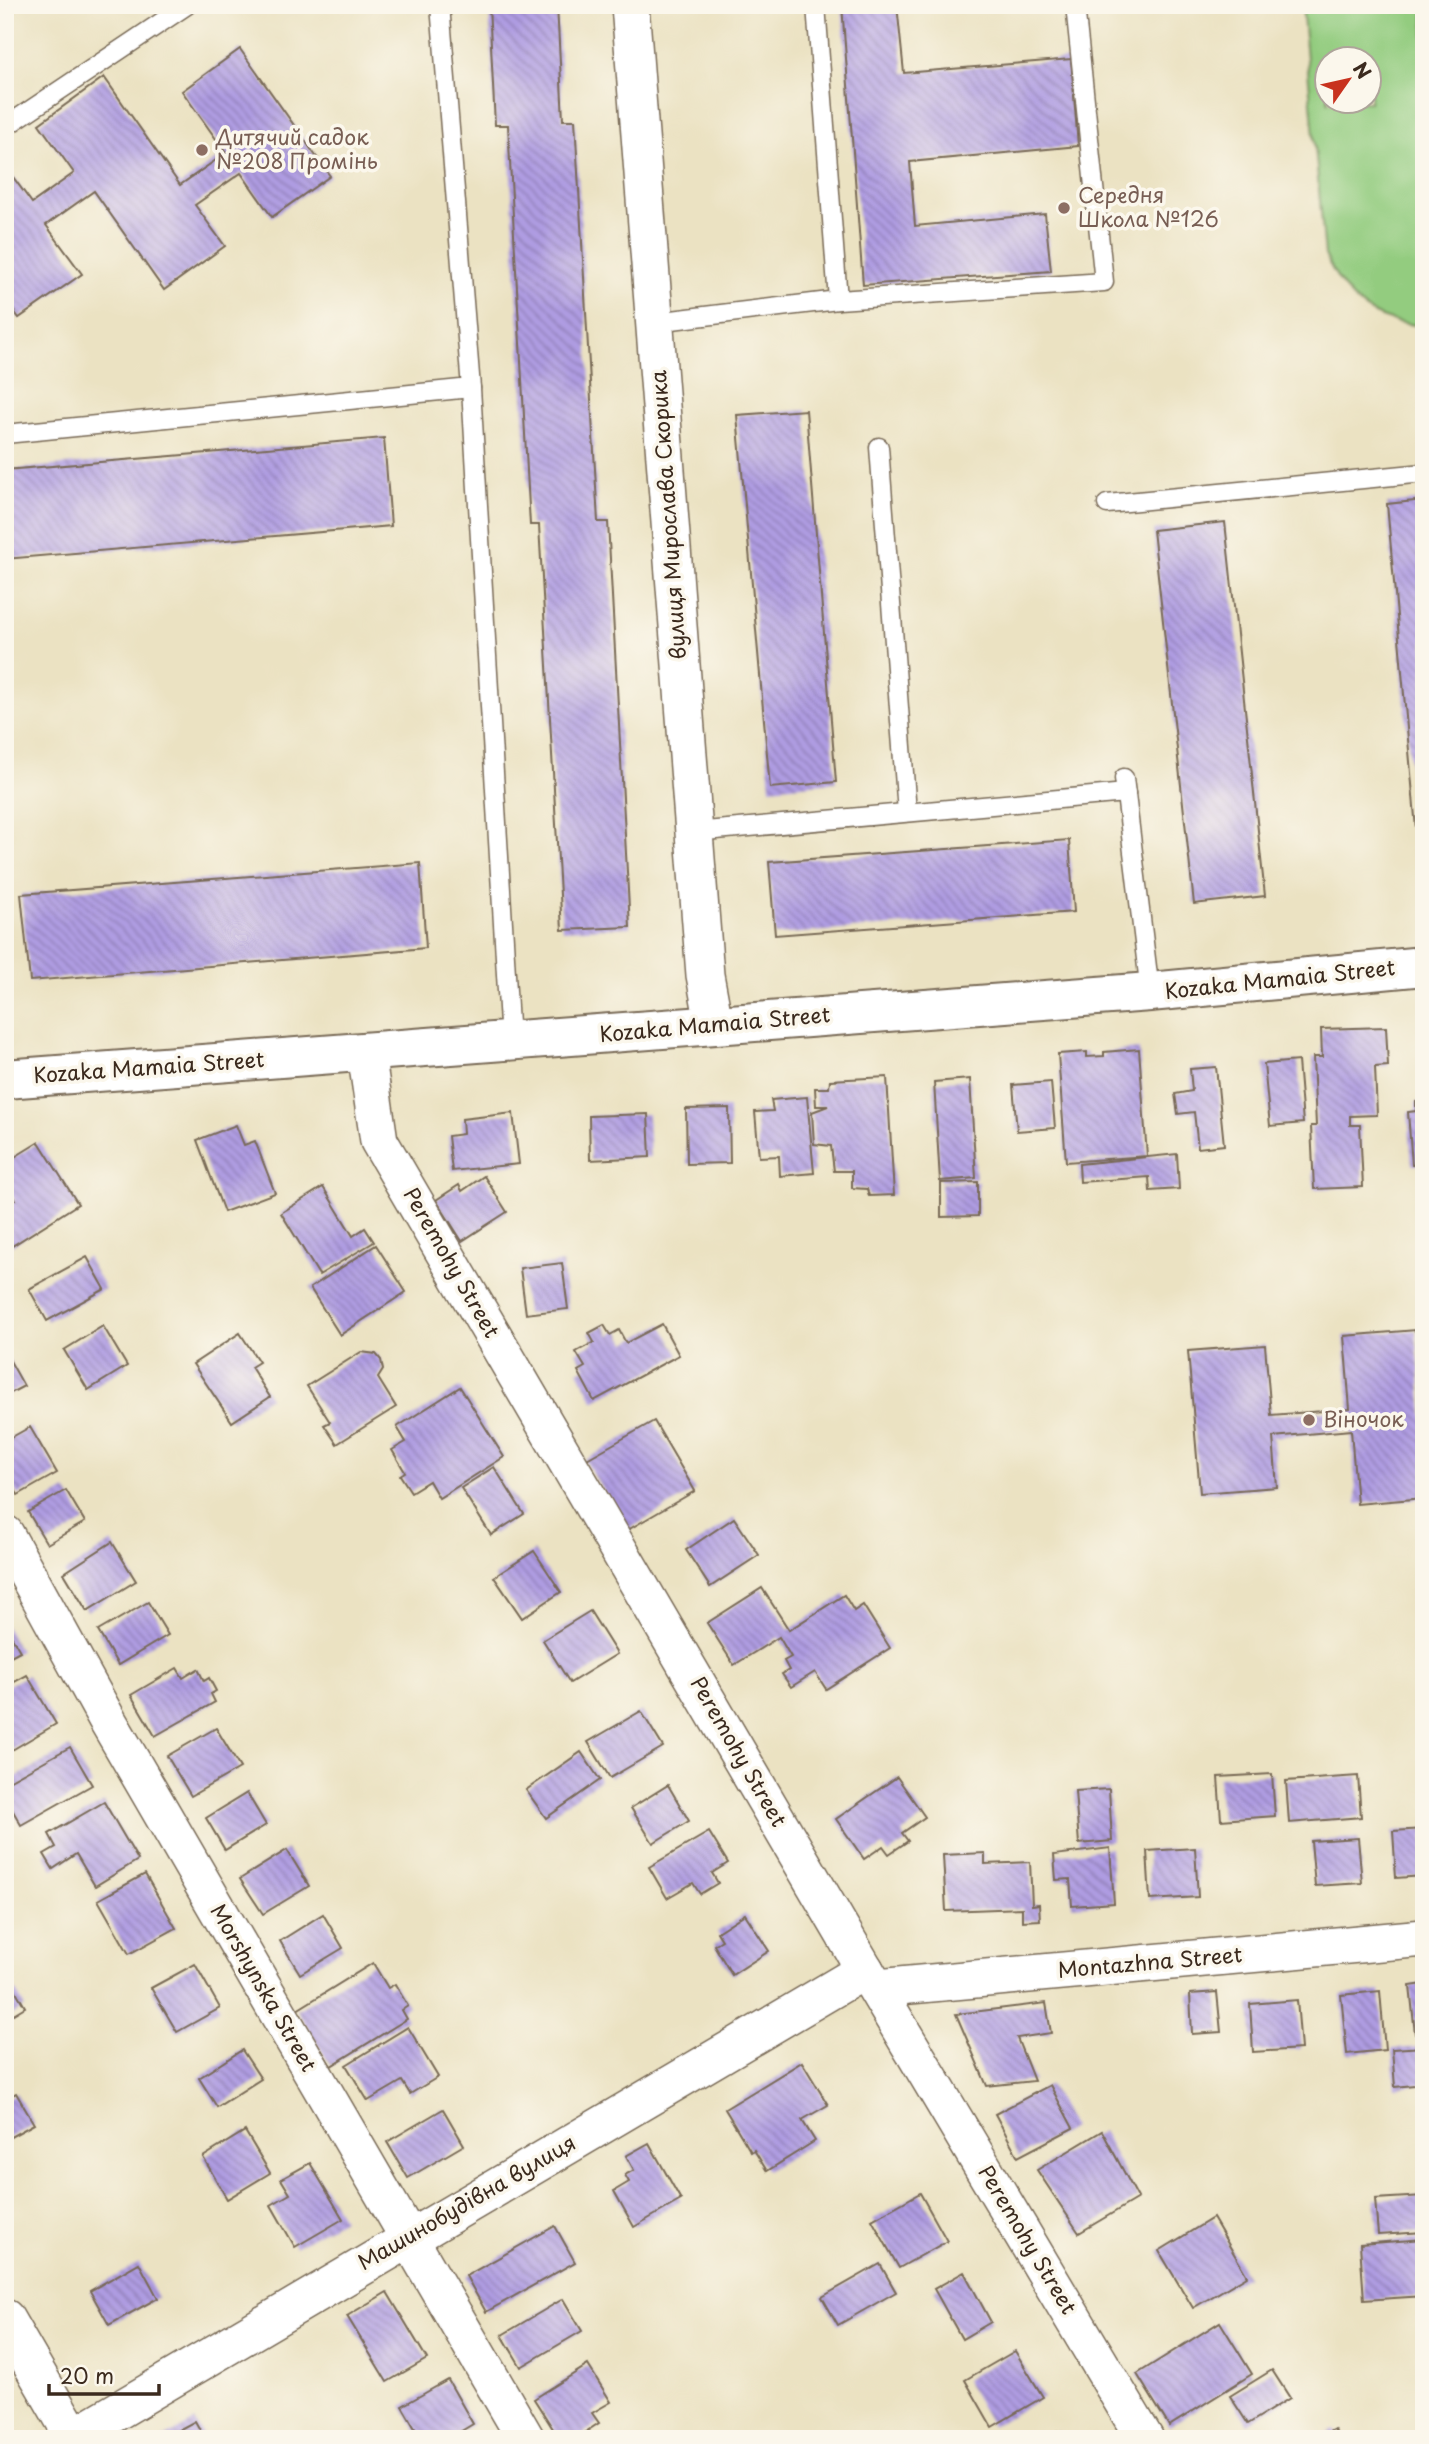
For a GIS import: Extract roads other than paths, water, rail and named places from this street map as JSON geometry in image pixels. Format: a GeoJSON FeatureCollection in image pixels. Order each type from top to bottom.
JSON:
{"type":"FeatureCollection","features":[{"type":"Feature","properties":{"kind":"street","name":"вулиця Мирослава Скорика"},"geometry":{"type":"LineString","coordinates":[[630,5],[705,975],[714,1024]]}},
{"type":"Feature","properties":{"kind":"street","name":"Kozaka Mamaia Street"},"geometry":{"type":"LineString","coordinates":[[5,1079],[1150,992],[1424,966]]}},
{"type":"Feature","properties":{"kind":"street","name":"Peremohy Street"},"geometry":{"type":"LineString","coordinates":[[366,1052],[380,1141],[871,1979],[1145,2439]]}},
{"type":"Feature","properties":{"kind":"street","name":"Morshynska Street"},"geometry":{"type":"LineString","coordinates":[[5,1534],[108,1721],[527,2439]]}},
{"type":"Feature","properties":{"kind":"street","name":"Montazhna Street"},"geometry":{"type":"LineString","coordinates":[[871,1979],[1424,1938]]}},
{"type":"Feature","properties":{"kind":"street","name":"Машинобудівна вулиця"},"geometry":{"type":"LineString","coordinates":[[73,2438],[409,2236],[871,1979]]}},
{"type":"Feature","properties":{"kind":"street"},"geometry":{"type":"LineString","coordinates":[[5,2318],[73,2438]]}},
{"type":"Feature","properties":{"kind":"lane"},"geometry":{"type":"LineString","coordinates":[[5,127],[187,5]]}},
{"type":"Feature","properties":{"kind":"lane"},"geometry":{"type":"LineString","coordinates":[[440,5],[471,388],[510,1041]]}},
{"type":"Feature","properties":{"kind":"lane"},"geometry":{"type":"LineString","coordinates":[[816,5],[838,300]]}},
{"type":"Feature","properties":{"kind":"lane"},"geometry":{"type":"LineString","coordinates":[[654,322],[838,300],[1104,282],[1076,5]]}},
{"type":"Feature","properties":{"kind":"lane"},"geometry":{"type":"LineString","coordinates":[[5,434],[471,388]]}},
{"type":"Feature","properties":{"kind":"lane"},"geometry":{"type":"LineString","coordinates":[[878,447],[907,812]]}},
{"type":"Feature","properties":{"kind":"lane"},"geometry":{"type":"LineString","coordinates":[[1107,504],[1424,473]]}},
{"type":"Feature","properties":{"kind":"lane"},"geometry":{"type":"LineString","coordinates":[[694,832],[907,812],[1125,785],[1150,992]]}},
{"type":"Feature","properties":{"kind":"place","name":"Дитячий садок №208 Промінь"},"geometry":{"type":"Point","coordinates":[202,150]}},
{"type":"Feature","properties":{"kind":"place","name":"Середня Школа №126"},"geometry":{"type":"Point","coordinates":[1064,208]}},
{"type":"Feature","properties":{"kind":"place","name":"Віночок"},"geometry":{"type":"Point","coordinates":[1309,1420]}}]}
